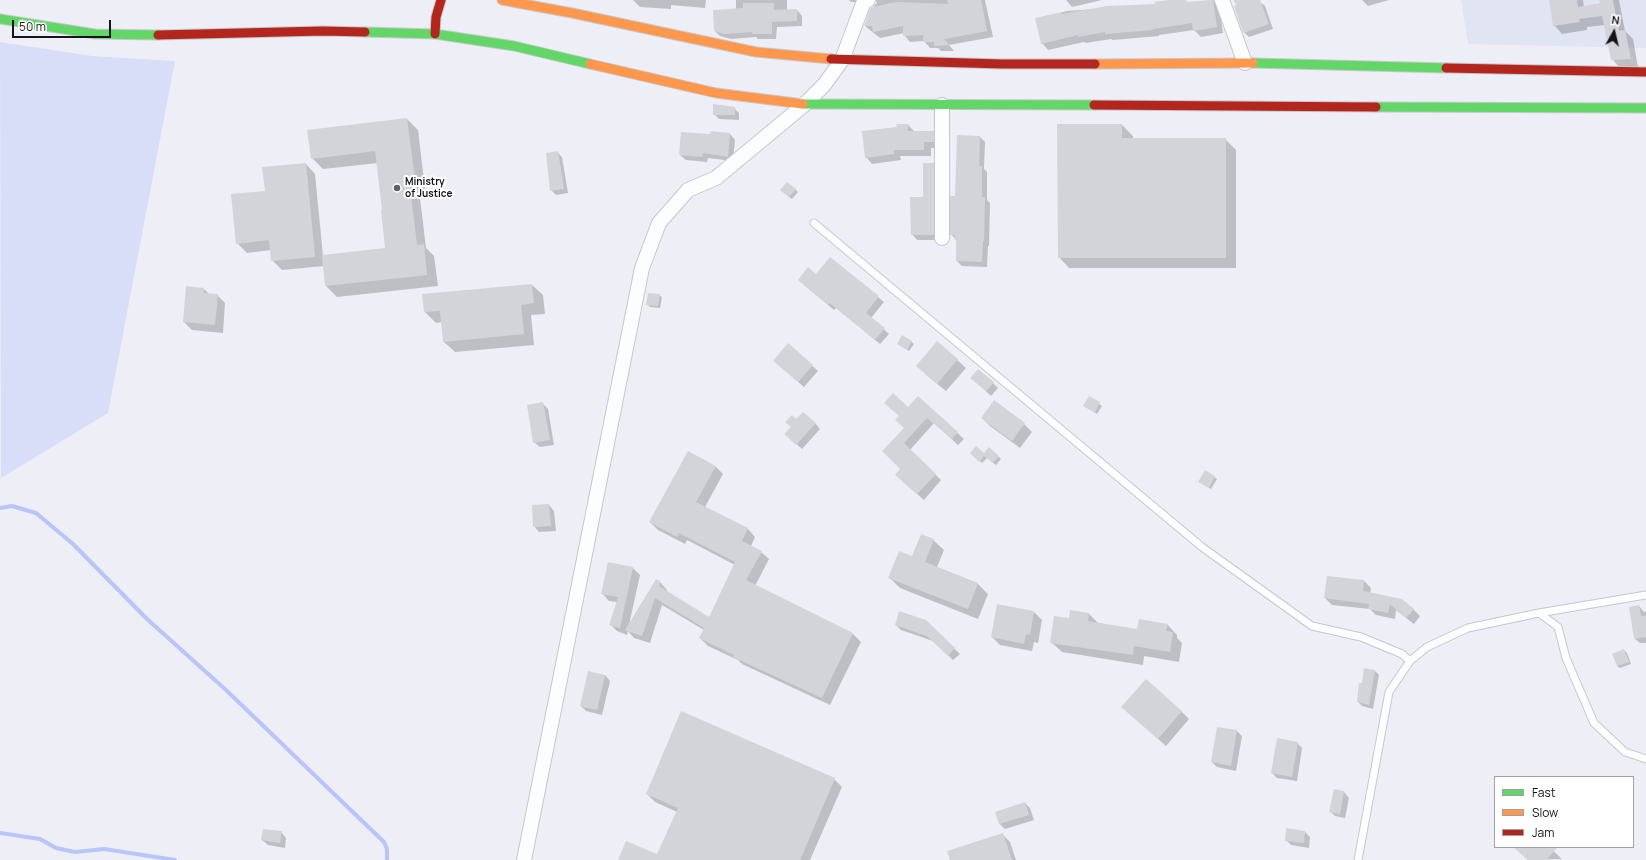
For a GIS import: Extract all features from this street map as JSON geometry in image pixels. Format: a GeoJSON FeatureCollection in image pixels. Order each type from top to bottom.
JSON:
{"type":"FeatureCollection","features":[{"type":"Feature","properties":{"kind":"street"},"geometry":{"type":"LineString","coordinates":[[435,34],[436,18],[442,0]]}},
{"type":"Feature","properties":{"kind":"street"},"geometry":{"type":"LineString","coordinates":[[502,0],[524,2],[756,52],[842,60],[1002,64],[1245,63],[1646,72]]}},
{"type":"Feature","properties":{"kind":"street"},"geometry":{"type":"LineString","coordinates":[[524,860],[642,268],[659,223],[688,190],[716,178],[805,104],[824,85],[842,60],[863,0]]}},
{"type":"Feature","properties":{"kind":"street"},"geometry":{"type":"LineString","coordinates":[[1222,0],[1245,63]]}},
{"type":"Feature","properties":{"kind":"street"},"geometry":{"type":"LineString","coordinates":[[0,19],[95,34],[164,35],[330,32],[435,34],[514,46],[716,93],[805,104],[942,106],[1646,108]]}},
{"type":"Feature","properties":{"kind":"street"},"geometry":{"type":"LineString","coordinates":[[942,106],[942,238]]}},
{"type":"Feature","properties":{"kind":"lane"},"geometry":{"type":"LineString","coordinates":[[814,223],[1202,547],[1312,626],[1361,637],[1402,654],[1410,661]]}},
{"type":"Feature","properties":{"kind":"lane"},"geometry":{"type":"LineString","coordinates":[[1358,860],[1389,692],[1410,661],[1427,647],[1468,628],[1539,613],[1646,595]]}},
{"type":"Feature","properties":{"kind":"lane"},"geometry":{"type":"LineString","coordinates":[[1539,613],[1558,627],[1566,658],[1594,723],[1625,752],[1646,759]]}},
{"type":"Feature","properties":{"kind":"shaded area"},"geometry":{"type":"Polygon","coordinates":[[[1461,0],[1646,0],[1646,48],[1468,44],[1461,0]]]}},
{"type":"Feature","properties":{"kind":"shaded area"},"geometry":{"type":"Polygon","coordinates":[[[0,42],[92,56],[175,61],[108,413],[1,478],[0,42]]]}},
{"type":"Feature","properties":{"kind":"building"},"geometry":{"type":"Polygon","coordinates":[[[947,0],[981,0],[987,31],[944,39],[949,45],[934,46],[934,42],[923,42],[923,35],[903,36],[903,26],[873,32],[872,26],[864,26],[870,8],[873,7],[896,2],[948,4],[947,0]]]}},
{"type":"Feature","properties":{"kind":"building"},"geometry":{"type":"Polygon","coordinates":[[[1185,0],[1185,2],[1213,0],[1217,27],[1193,31],[1192,23],[1153,30],[1105,34],[1105,32],[1078,37],[1078,35],[1041,44],[1035,18],[1062,12],[1062,14],[1107,6],[1155,4],[1154,2],[1185,0]]]}},
{"type":"Feature","properties":{"kind":"building"},"geometry":{"type":"Polygon","coordinates":[[[1234,0],[1260,0],[1269,24],[1243,33],[1234,6],[1236,5],[1234,0]]]}},
{"type":"Feature","properties":{"kind":"building"},"geometry":{"type":"Polygon","coordinates":[[[1549,0],[1577,0],[1578,7],[1600,3],[1599,0],[1613,0],[1619,31],[1625,30],[1631,59],[1611,60],[1602,16],[1579,19],[1580,22],[1553,26],[1549,0]]]}},
{"type":"Feature","properties":{"kind":"building"},"geometry":{"type":"Polygon","coordinates":[[[743,3],[774,3],[774,10],[797,9],[797,21],[772,22],[772,34],[752,34],[752,32],[725,34],[714,31],[713,10],[743,8],[743,3]]]}},
{"type":"Feature","properties":{"kind":"building"},"geometry":{"type":"Polygon","coordinates":[[[713,104],[735,107],[735,115],[713,115],[713,104]]]}},
{"type":"Feature","properties":{"kind":"building"},"geometry":{"type":"Polygon","coordinates":[[[407,118],[416,187],[410,187],[417,245],[424,244],[427,275],[325,286],[322,255],[385,248],[382,210],[375,151],[311,159],[307,130],[407,118]]]}},
{"type":"Feature","properties":{"kind":"building"},"geometry":{"type":"Polygon","coordinates":[[[896,124],[908,124],[908,131],[934,131],[934,142],[924,142],[924,150],[894,150],[894,154],[865,158],[862,131],[897,127],[896,124]]]}},
{"type":"Feature","properties":{"kind":"building"},"geometry":{"type":"Polygon","coordinates":[[[1057,124],[1122,124],[1122,138],[1226,138],[1226,258],[1058,258],[1057,124]]]}},
{"type":"Feature","properties":{"kind":"building"},"geometry":{"type":"Polygon","coordinates":[[[711,131],[730,133],[728,157],[703,153],[702,157],[679,155],[681,132],[710,134],[711,131]]]}},
{"type":"Feature","properties":{"kind":"building"},"geometry":{"type":"Polygon","coordinates":[[[957,135],[980,136],[979,166],[982,166],[982,197],[985,197],[982,262],[956,261],[955,235],[950,235],[950,196],[955,196],[957,135]]]}},
{"type":"Feature","properties":{"kind":"building"},"geometry":{"type":"Polygon","coordinates":[[[558,151],[564,189],[550,191],[546,153],[558,151]]]}},
{"type":"Feature","properties":{"kind":"building"},"geometry":{"type":"Polygon","coordinates":[[[306,163],[315,257],[271,261],[269,240],[236,244],[231,194],[265,191],[262,167],[306,163]]]}},
{"type":"Feature","properties":{"kind":"building"},"geometry":{"type":"Polygon","coordinates":[[[923,163],[934,163],[934,235],[911,235],[910,197],[923,197],[923,163]]]}},
{"type":"Feature","properties":{"kind":"building"},"geometry":{"type":"Polygon","coordinates":[[[787,182],[796,189],[789,197],[780,190],[787,182]]]}},
{"type":"Feature","properties":{"kind":"building"},"geometry":{"type":"Polygon","coordinates":[[[830,257],[879,296],[866,313],[885,328],[875,340],[830,303],[828,305],[798,280],[808,267],[816,274],[830,257]]]}},
{"type":"Feature","properties":{"kind":"building"},"geometry":{"type":"Polygon","coordinates":[[[532,284],[534,303],[521,305],[524,334],[443,342],[440,311],[424,312],[422,294],[532,284]]]}},
{"type":"Feature","properties":{"kind":"building"},"geometry":{"type":"Polygon","coordinates":[[[186,286],[204,288],[204,293],[218,294],[215,325],[183,322],[186,286]]]}},
{"type":"Feature","properties":{"kind":"building"},"geometry":{"type":"Polygon","coordinates":[[[648,293],[660,294],[658,306],[646,305],[648,293]]]}},
{"type":"Feature","properties":{"kind":"building"},"geometry":{"type":"Polygon","coordinates":[[[902,335],[912,341],[907,350],[897,344],[902,335]]]}},
{"type":"Feature","properties":{"kind":"building"},"geometry":{"type":"Polygon","coordinates":[[[937,341],[958,359],[937,384],[916,366],[937,341]]]}},
{"type":"Feature","properties":{"kind":"building"},"geometry":{"type":"Polygon","coordinates":[[[788,343],[813,365],[798,382],[773,361],[788,343]]]}},
{"type":"Feature","properties":{"kind":"building"},"geometry":{"type":"Polygon","coordinates":[[[978,369],[994,382],[986,391],[970,378],[978,369]]]}},
{"type":"Feature","properties":{"kind":"building"},"geometry":{"type":"Polygon","coordinates":[[[893,393],[908,407],[918,396],[958,432],[952,439],[927,418],[904,443],[936,474],[917,494],[895,475],[900,469],[882,451],[904,428],[895,420],[899,416],[884,403],[893,393]]]}},
{"type":"Feature","properties":{"kind":"building"},"geometry":{"type":"Polygon","coordinates":[[[1089,396],[1100,402],[1095,413],[1083,406],[1089,396]]]}},
{"type":"Feature","properties":{"kind":"building"},"geometry":{"type":"Polygon","coordinates":[[[994,400],[1025,423],[1012,441],[981,418],[994,400]]]}},
{"type":"Feature","properties":{"kind":"building"},"geometry":{"type":"Polygon","coordinates":[[[543,402],[550,440],[533,443],[527,405],[543,402]]]}},
{"type":"Feature","properties":{"kind":"building"},"geometry":{"type":"Polygon","coordinates":[[[803,412],[816,423],[796,445],[784,434],[791,427],[785,422],[792,415],[796,419],[803,412]]]}},
{"type":"Feature","properties":{"kind":"building"},"geometry":{"type":"Polygon","coordinates":[[[976,446],[984,453],[989,447],[999,456],[993,463],[984,456],[979,462],[970,453],[976,446]]]}},
{"type":"Feature","properties":{"kind":"building"},"geometry":{"type":"Polygon","coordinates":[[[688,451],[716,466],[696,502],[748,528],[742,541],[762,551],[746,580],[853,633],[822,698],[733,657],[734,655],[699,638],[704,628],[655,598],[642,636],[625,630],[656,579],[660,581],[659,586],[709,617],[735,562],[679,533],[677,537],[649,522],[688,451]]]}},
{"type":"Feature","properties":{"kind":"building"},"geometry":{"type":"Polygon","coordinates":[[[1205,470],[1215,476],[1209,488],[1198,482],[1205,470]]]}},
{"type":"Feature","properties":{"kind":"building"},"geometry":{"type":"Polygon","coordinates":[[[549,504],[551,526],[533,527],[532,505],[549,504]]]}},
{"type":"Feature","properties":{"kind":"building"},"geometry":{"type":"Polygon","coordinates":[[[921,534],[934,539],[925,562],[978,583],[968,609],[888,578],[899,551],[912,556],[921,534]]]}},
{"type":"Feature","properties":{"kind":"building"},"geometry":{"type":"Polygon","coordinates":[[[608,562],[633,567],[620,628],[609,625],[618,597],[601,594],[608,562]]]}},
{"type":"Feature","properties":{"kind":"building"},"geometry":{"type":"Polygon","coordinates":[[[1327,576],[1364,580],[1363,591],[1402,599],[1414,609],[1406,618],[1390,604],[1388,613],[1368,609],[1369,604],[1324,598],[1327,576]]]}},
{"type":"Feature","properties":{"kind":"building"},"geometry":{"type":"Polygon","coordinates":[[[997,604],[1034,611],[1030,635],[1026,634],[1024,644],[991,637],[997,604]]]}},
{"type":"Feature","properties":{"kind":"building"},"geometry":{"type":"Polygon","coordinates":[[[1639,605],[1641,616],[1646,616],[1646,637],[1634,639],[1629,607],[1639,605]]]}},
{"type":"Feature","properties":{"kind":"building"},"geometry":{"type":"Polygon","coordinates":[[[1070,610],[1089,613],[1088,621],[1137,629],[1139,619],[1168,624],[1166,631],[1173,632],[1170,652],[1134,646],[1133,655],[1050,643],[1054,616],[1069,618],[1070,610]]]}},
{"type":"Feature","properties":{"kind":"building"},"geometry":{"type":"Polygon","coordinates":[[[899,611],[926,620],[955,648],[948,656],[927,636],[895,625],[899,611]]]}},
{"type":"Feature","properties":{"kind":"building"},"geometry":{"type":"Polygon","coordinates":[[[1624,649],[1629,662],[1617,666],[1612,654],[1624,649]]]}},
{"type":"Feature","properties":{"kind":"building"},"geometry":{"type":"Polygon","coordinates":[[[1364,668],[1375,670],[1369,705],[1357,702],[1359,683],[1362,683],[1364,668]]]}},
{"type":"Feature","properties":{"kind":"building"},"geometry":{"type":"Polygon","coordinates":[[[588,671],[605,675],[597,710],[580,706],[588,671]]]}},
{"type":"Feature","properties":{"kind":"building"},"geometry":{"type":"Polygon","coordinates":[[[1146,679],[1182,711],[1158,739],[1121,707],[1146,679]]]}},
{"type":"Feature","properties":{"kind":"building"},"geometry":{"type":"Polygon","coordinates":[[[681,711],[835,778],[800,860],[618,860],[626,841],[657,854],[678,808],[646,794],[681,711]]]}},
{"type":"Feature","properties":{"kind":"building"},"geometry":{"type":"Polygon","coordinates":[[[1217,727],[1237,730],[1231,766],[1211,762],[1217,727]]]}},
{"type":"Feature","properties":{"kind":"building"},"geometry":{"type":"Polygon","coordinates":[[[1277,738],[1298,742],[1292,777],[1271,773],[1277,738]]]}},
{"type":"Feature","properties":{"kind":"building"},"geometry":{"type":"Polygon","coordinates":[[[1334,789],[1344,791],[1340,814],[1329,812],[1334,789]]]}},
{"type":"Feature","properties":{"kind":"building"},"geometry":{"type":"Polygon","coordinates":[[[1025,802],[1029,815],[999,824],[995,812],[1025,802]]]}},
{"type":"Feature","properties":{"kind":"building"},"geometry":{"type":"Polygon","coordinates":[[[1286,828],[1305,831],[1304,843],[1285,841],[1286,828]]]}},
{"type":"Feature","properties":{"kind":"building"},"geometry":{"type":"Polygon","coordinates":[[[263,829],[282,831],[280,843],[261,840],[263,829]]]}},
{"type":"Feature","properties":{"kind":"building"},"geometry":{"type":"Polygon","coordinates":[[[1003,833],[1012,860],[950,860],[947,851],[1003,833]]]}},
{"type":"Feature","properties":{"kind":"building"},"geometry":{"type":"Polygon","coordinates":[[[1514,848],[1557,848],[1546,860],[1528,860],[1514,848]]]}},
{"type":"Feature","properties":{"kind":"waterway"},"geometry":{"type":"LineString","coordinates":[[0,508],[12,506],[36,513],[73,544],[147,619],[226,690],[384,842],[387,849],[387,860]]}},
{"type":"Feature","properties":{"kind":"waterway"},"geometry":{"type":"LineString","coordinates":[[0,833],[40,839],[56,848],[75,852],[104,849],[175,860]]}},
{"type":"Feature","properties":{"kind":"traffic: fast"},"geometry":{"type":"LineString","coordinates":[[0,19],[95,34],[158,35]]}},
{"type":"Feature","properties":{"kind":"traffic: fast"},"geometry":{"type":"LineString","coordinates":[[365,32],[435,34],[514,46],[590,64]]}},
{"type":"Feature","properties":{"kind":"traffic: fast"},"geometry":{"type":"LineString","coordinates":[[1253,63],[1446,68]]}},
{"type":"Feature","properties":{"kind":"traffic: fast"},"geometry":{"type":"LineString","coordinates":[[803,104],[1094,105]]}},
{"type":"Feature","properties":{"kind":"traffic: fast"},"geometry":{"type":"LineString","coordinates":[[1376,107],[1646,108]]}},
{"type":"Feature","properties":{"kind":"traffic: slow"},"geometry":{"type":"LineString","coordinates":[[502,0],[572,13],[756,52],[831,59]]}},
{"type":"Feature","properties":{"kind":"traffic: slow"},"geometry":{"type":"LineString","coordinates":[[1095,64],[1253,63]]}},
{"type":"Feature","properties":{"kind":"traffic: slow"},"geometry":{"type":"LineString","coordinates":[[590,64],[716,93],[803,104]]}},
{"type":"Feature","properties":{"kind":"traffic: jam"},"geometry":{"type":"LineString","coordinates":[[435,34],[436,17],[441,0]]}},
{"type":"Feature","properties":{"kind":"traffic: jam"},"geometry":{"type":"LineString","coordinates":[[158,35],[323,31],[365,32]]}},
{"type":"Feature","properties":{"kind":"traffic: jam"},"geometry":{"type":"LineString","coordinates":[[831,59],[1002,64],[1095,64]]}},
{"type":"Feature","properties":{"kind":"traffic: jam"},"geometry":{"type":"LineString","coordinates":[[1446,68],[1646,72]]}},
{"type":"Feature","properties":{"kind":"traffic: jam"},"geometry":{"type":"LineString","coordinates":[[1094,105],[1376,107]]}},
{"type":"Feature","properties":{"kind":"place","name":"Ministry of Justice"},"geometry":{"type":"Point","coordinates":[397,188]}}]}
